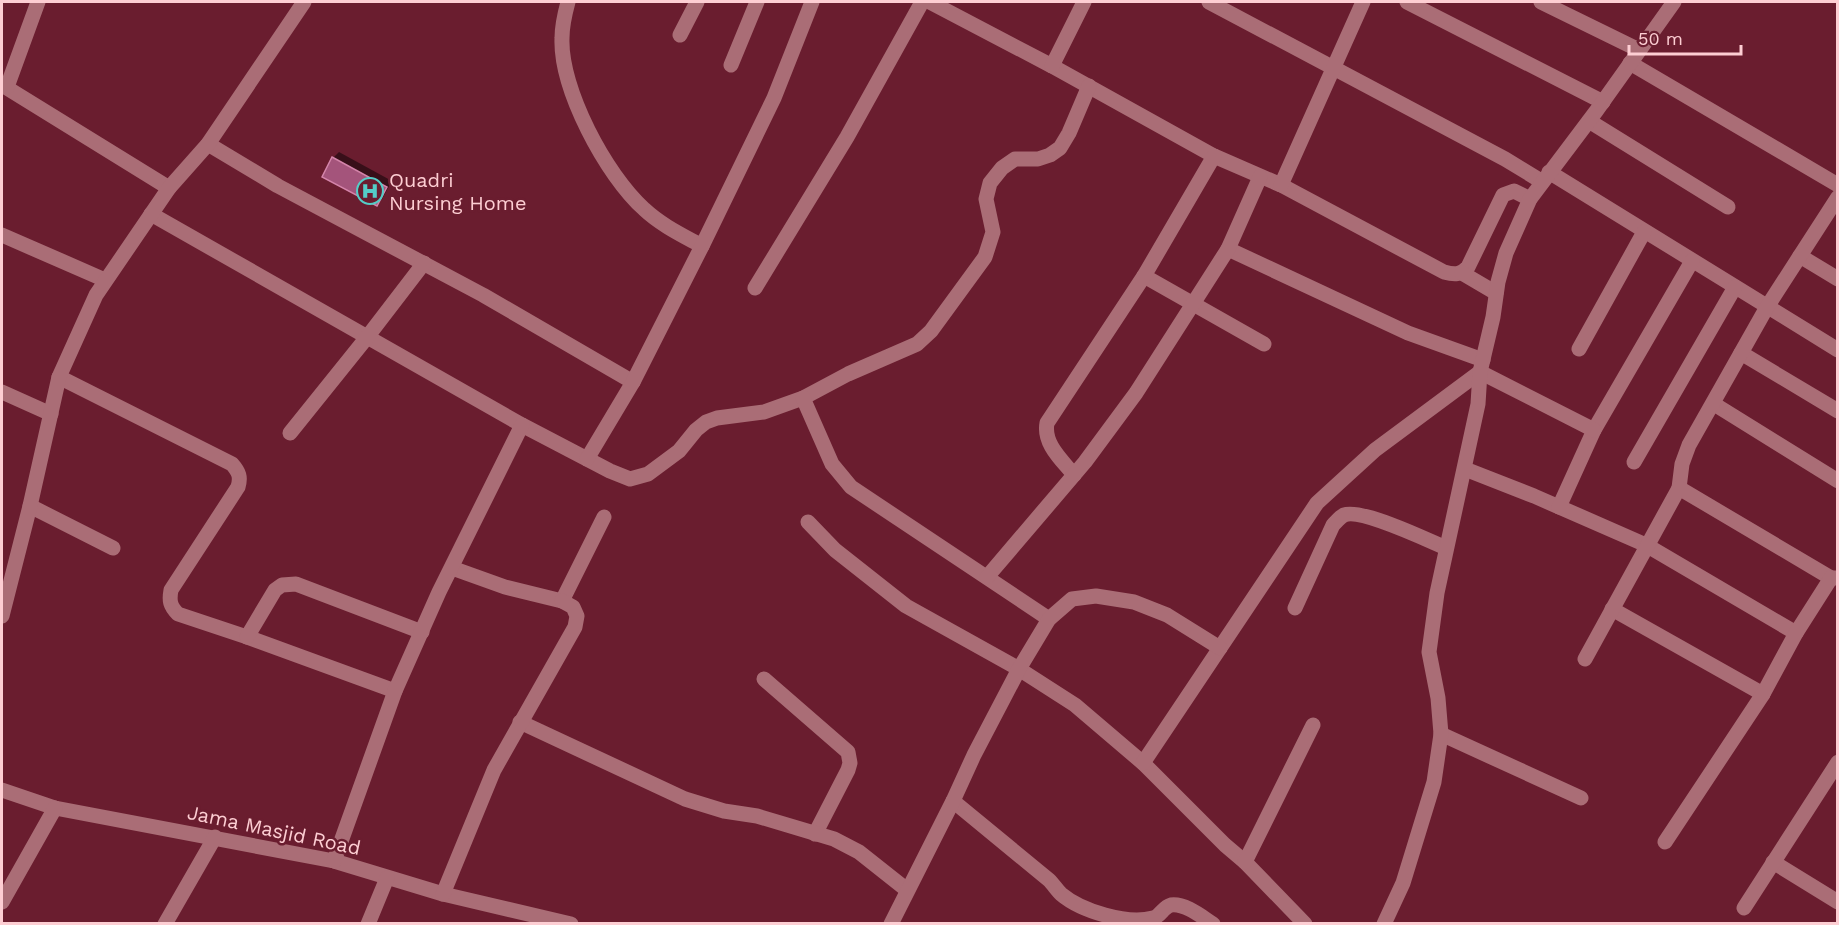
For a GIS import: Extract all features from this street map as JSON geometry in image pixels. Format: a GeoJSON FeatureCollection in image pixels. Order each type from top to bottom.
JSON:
{"type":"FeatureCollection","features":[{"type":"Feature","properties":{"kind":"street"},"geometry":{"type":"LineString","coordinates":[[38,2],[4,86],[169,188]]}},
{"type":"Feature","properties":{"kind":"street"},"geometry":{"type":"LineString","coordinates":[[2,616],[59,377],[96,295],[169,188],[208,144],[304,2]]}},
{"type":"Feature","properties":{"kind":"street"},"geometry":{"type":"LineString","coordinates":[[568,2],[561,39],[567,79],[592,137],[613,174],[642,208],[658,221],[702,246]]}},
{"type":"Feature","properties":{"kind":"street"},"geometry":{"type":"LineString","coordinates":[[680,35],[697,2]]}},
{"type":"Feature","properties":{"kind":"street"},"geometry":{"type":"LineString","coordinates":[[731,65],[757,2]]}},
{"type":"Feature","properties":{"kind":"street"},"geometry":{"type":"LineString","coordinates":[[587,459],[633,382],[702,246],[774,99],[812,2]]}},
{"type":"Feature","properties":{"kind":"street"},"geometry":{"type":"LineString","coordinates":[[755,288],[847,137],[922,2]]}},
{"type":"Feature","properties":{"kind":"street"},"geometry":{"type":"LineString","coordinates":[[930,2],[1052,66],[1214,156],[1281,185],[1444,272],[1455,275],[1462,273],[1468,267],[1503,195],[1514,192],[1530,199]]}},
{"type":"Feature","properties":{"kind":"street"},"geometry":{"type":"LineString","coordinates":[[1052,66],[1084,2]]}},
{"type":"Feature","properties":{"kind":"street"},"geometry":{"type":"LineString","coordinates":[[1209,2],[1505,159],[1545,177],[1644,232],[1838,350]]}},
{"type":"Feature","properties":{"kind":"street"},"geometry":{"type":"LineString","coordinates":[[1281,185],[1363,2]]}},
{"type":"Feature","properties":{"kind":"street"},"geometry":{"type":"LineString","coordinates":[[1407,2],[1603,102]]}},
{"type":"Feature","properties":{"kind":"street"},"geometry":{"type":"LineString","coordinates":[[1541,2],[1635,57],[1838,185]]}},
{"type":"Feature","properties":{"kind":"street"},"geometry":{"type":"LineString","coordinates":[[1384,924],[1403,883],[1434,782],[1441,734],[1438,698],[1429,652],[1437,593],[1465,469],[1478,404],[1482,366],[1506,253],[1530,199],[1603,102],[1670,3]]}},
{"type":"Feature","properties":{"kind":"street"},"geometry":{"type":"LineString","coordinates":[[151,214],[522,425],[630,479],[648,474],[679,451],[696,430],[706,422],[717,418],[764,412],[803,398],[848,374],[899,354],[917,344],[931,331],[985,256],[993,232],[986,199],[990,183],[1002,168],[1015,159],[1038,159],[1060,148],[1089,87]]}},
{"type":"Feature","properties":{"kind":"street"},"geometry":{"type":"LineString","coordinates":[[1588,121],[1728,207]]}},
{"type":"Feature","properties":{"kind":"street"},"geometry":{"type":"LineString","coordinates":[[208,144],[278,186],[424,263],[633,382]]}},
{"type":"Feature","properties":{"kind":"street"},"geometry":{"type":"LineString","coordinates":[[1074,475],[1050,444],[1047,436],[1047,423],[1144,276],[1214,156]]}},
{"type":"Feature","properties":{"kind":"street"},"geometry":{"type":"LineString","coordinates":[[987,578],[1074,475],[1136,393],[1228,249],[1260,177]]}},
{"type":"Feature","properties":{"kind":"street"},"geometry":{"type":"LineString","coordinates":[[1585,659],[1679,488],[1682,464],[1689,445],[1767,307],[1800,256],[1833,215],[1838,197]]}},
{"type":"Feature","properties":{"kind":"street"},"geometry":{"type":"LineString","coordinates":[[1579,349],[1644,232]]}},
{"type":"Feature","properties":{"kind":"street"},"geometry":{"type":"LineString","coordinates":[[2,235],[105,280]]}},
{"type":"Feature","properties":{"kind":"street"},"geometry":{"type":"LineString","coordinates":[[1228,249],[1482,366],[1594,430]]}},
{"type":"Feature","properties":{"kind":"street"},"geometry":{"type":"LineString","coordinates":[[1800,256],[1838,279]]}},
{"type":"Feature","properties":{"kind":"street"},"geometry":{"type":"LineString","coordinates":[[1559,507],[1594,430],[1692,261]]}},
{"type":"Feature","properties":{"kind":"street"},"geometry":{"type":"LineString","coordinates":[[290,433],[424,263]]}},
{"type":"Feature","properties":{"kind":"street"},"geometry":{"type":"LineString","coordinates":[[1462,273],[1496,293]]}},
{"type":"Feature","properties":{"kind":"street"},"geometry":{"type":"LineString","coordinates":[[1144,276],[1264,344]]}},
{"type":"Feature","properties":{"kind":"street"},"geometry":{"type":"LineString","coordinates":[[1634,462],[1736,287]]}},
{"type":"Feature","properties":{"kind":"street"},"geometry":{"type":"LineString","coordinates":[[1742,353],[1838,411]]}},
{"type":"Feature","properties":{"kind":"street"},"geometry":{"type":"LineString","coordinates":[[1143,763],[1317,503],[1375,450],[1482,366]]}},
{"type":"Feature","properties":{"kind":"street"},"geometry":{"type":"LineString","coordinates":[[59,377],[232,464],[239,472],[241,479],[238,487],[171,590],[169,600],[171,608],[178,614],[394,691]]}},
{"type":"Feature","properties":{"kind":"street"},"geometry":{"type":"LineString","coordinates":[[2,392],[51,414]]}},
{"type":"Feature","properties":{"kind":"street"},"geometry":{"type":"LineString","coordinates":[[803,398],[832,464],[851,487],[1049,619]]}},
{"type":"Feature","properties":{"kind":"street"},"geometry":{"type":"LineString","coordinates":[[1714,404],[1838,481]]}},
{"type":"Feature","properties":{"kind":"street"},"geometry":{"type":"LineString","coordinates":[[334,861],[394,691],[439,592],[522,425]]}},
{"type":"Feature","properties":{"kind":"street"},"geometry":{"type":"LineString","coordinates":[[1465,469],[1646,545],[1796,633]]}},
{"type":"Feature","properties":{"kind":"street"},"geometry":{"type":"LineString","coordinates":[[1665,842],[1763,694],[1796,633],[1834,578],[1679,488]]}},
{"type":"Feature","properties":{"kind":"street"},"geometry":{"type":"LineString","coordinates":[[30,506],[113,548]]}},
{"type":"Feature","properties":{"kind":"street"},"geometry":{"type":"LineString","coordinates":[[1295,608],[1333,525],[1343,516],[1356,514],[1377,519],[1446,548]]}},
{"type":"Feature","properties":{"kind":"street"},"geometry":{"type":"LineString","coordinates":[[562,602],[604,517]]}},
{"type":"Feature","properties":{"kind":"street"},"geometry":{"type":"LineString","coordinates":[[808,522],[835,550],[906,606],[1019,669],[1075,705],[1143,763],[1305,924]]}},
{"type":"Feature","properties":{"kind":"street"},"geometry":{"type":"LineString","coordinates":[[443,894],[494,770],[575,627],[577,616],[573,607],[562,602],[505,587],[452,568]]}},
{"type":"Feature","properties":{"kind":"street"},"geometry":{"type":"LineString","coordinates":[[247,637],[275,590],[287,583],[296,584],[422,632]]}},
{"type":"Feature","properties":{"kind":"street"},"geometry":{"type":"LineString","coordinates":[[891,924],[1019,669],[1049,619],[1071,599],[1096,596],[1134,602],[1167,615],[1220,648]]}},
{"type":"Feature","properties":{"kind":"street"},"geometry":{"type":"LineString","coordinates":[[1612,609],[1763,694]]}},
{"type":"Feature","properties":{"kind":"street"},"geometry":{"type":"LineString","coordinates":[[764,679],[848,752],[850,763],[848,770],[815,834]]}},
{"type":"Feature","properties":{"kind":"street"},"geometry":{"type":"LineString","coordinates":[[520,722],[685,799],[724,811],[757,816],[834,839],[859,852],[907,890]]}},
{"type":"Feature","properties":{"kind":"street"},"geometry":{"type":"LineString","coordinates":[[1245,862],[1313,724]]}},
{"type":"Feature","properties":{"kind":"street"},"geometry":{"type":"LineString","coordinates":[[1441,734],[1581,798]]}},
{"type":"Feature","properties":{"kind":"street"},"geometry":{"type":"LineString","coordinates":[[1744,908],[1838,762]]}},
{"type":"Feature","properties":{"kind":"street","name":"Jama Masjid Road"},"geometry":{"type":"LineString","coordinates":[[2,790],[55,808],[334,861],[443,894],[571,924]]}},
{"type":"Feature","properties":{"kind":"street"},"geometry":{"type":"LineString","coordinates":[[953,801],[1049,880],[1062,894],[1082,907],[1110,916],[1139,921],[1156,918],[1171,905],[1183,907],[1213,924]]}},
{"type":"Feature","properties":{"kind":"street"},"geometry":{"type":"LineString","coordinates":[[2,902],[55,808]]}},
{"type":"Feature","properties":{"kind":"street"},"geometry":{"type":"LineString","coordinates":[[165,924],[215,837]]}},
{"type":"Feature","properties":{"kind":"street"},"geometry":{"type":"LineString","coordinates":[[1773,862],[1838,902]]}},
{"type":"Feature","properties":{"kind":"street"},"geometry":{"type":"LineString","coordinates":[[368,924],[387,878]]}},
{"type":"Feature","properties":{"kind":"building"},"geometry":{"type":"Polygon","coordinates":[[[332,157],[387,187],[377,206],[322,177],[332,157]]]}},
{"type":"Feature","properties":{"kind":"place","name":"Quadri Nursing Home"},"geometry":{"type":"Point","coordinates":[370,191]}}]}
